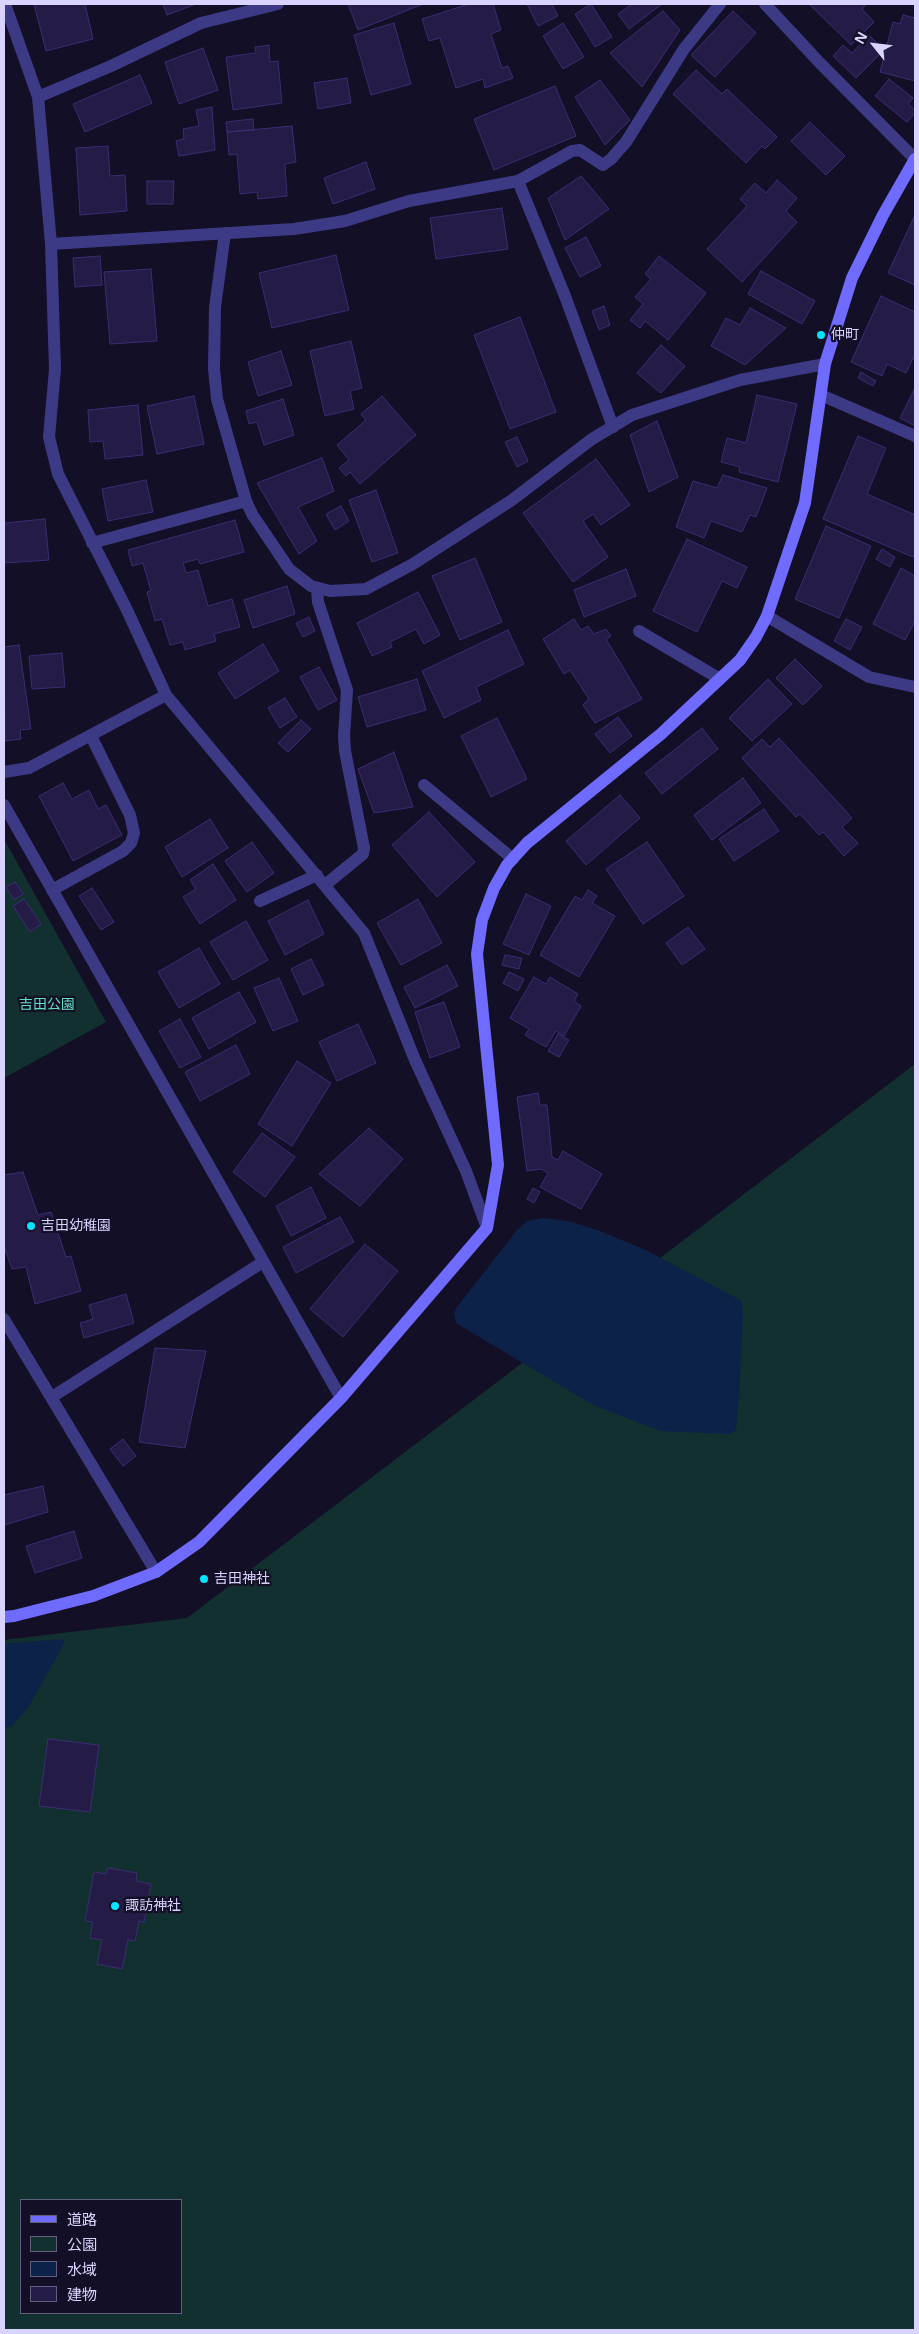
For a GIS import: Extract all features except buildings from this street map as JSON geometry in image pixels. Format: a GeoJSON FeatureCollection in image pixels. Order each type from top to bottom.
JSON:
{"type":"FeatureCollection","features":[{"type":"Feature","properties":{"kind":"street"},"geometry":{"type":"LineString","coordinates":[[5,4],[38,97],[51,244],[55,368],[49,438],[58,474],[127,610],[166,695],[364,933],[415,1060],[466,1171],[487,1228]]}},
{"type":"Feature","properties":{"kind":"street"},"geometry":{"type":"LineString","coordinates":[[38,97],[111,66],[201,23],[278,4]]}},
{"type":"Feature","properties":{"kind":"street"},"geometry":{"type":"LineString","coordinates":[[51,244],[294,230],[345,221],[408,201],[518,181],[572,150],[580,150],[603,165],[626,142],[684,49],[720,4]]}},
{"type":"Feature","properties":{"kind":"street"},"geometry":{"type":"LineString","coordinates":[[4,1607],[9,1616],[93,1596],[156,1572],[199,1542],[341,1398],[487,1228],[498,1165],[477,954],[482,920],[494,888],[507,865],[513,859],[556,818],[661,734],[740,660],[756,636],[767,616],[805,503],[825,364],[852,278],[883,216],[915,159],[819,62],[766,4]]}},
{"type":"Feature","properties":{"kind":"street"},"geometry":{"type":"LineString","coordinates":[[518,181],[613,426]]}},
{"type":"Feature","properties":{"kind":"street"},"geometry":{"type":"LineString","coordinates":[[224,233],[215,307],[214,369],[217,399],[246,501],[252,514],[289,569],[312,586],[330,591],[366,589],[413,564],[512,500],[592,439],[632,415],[740,380],[825,364]]}},
{"type":"Feature","properties":{"kind":"street"},"geometry":{"type":"LineString","coordinates":[[821,395],[915,436]]}},
{"type":"Feature","properties":{"kind":"street"},"geometry":{"type":"LineString","coordinates":[[92,543],[246,501]]}},
{"type":"Feature","properties":{"kind":"street"},"geometry":{"type":"LineString","coordinates":[[260,901],[321,880],[363,854],[364,848],[345,751],[346,690],[318,602],[317,588]]}},
{"type":"Feature","properties":{"kind":"street"},"geometry":{"type":"LineString","coordinates":[[767,616],[869,677],[915,687]]}},
{"type":"Feature","properties":{"kind":"street"},"geometry":{"type":"LineString","coordinates":[[639,631],[720,679]]}},
{"type":"Feature","properties":{"kind":"street"},"geometry":{"type":"LineString","coordinates":[[4,772],[29,768],[166,695]]}},
{"type":"Feature","properties":{"kind":"street"},"geometry":{"type":"LineString","coordinates":[[52,890],[123,851],[131,843],[134,833],[130,815],[91,736]]}},
{"type":"Feature","properties":{"kind":"street"},"geometry":{"type":"LineString","coordinates":[[424,785],[513,859]]}},
{"type":"Feature","properties":{"kind":"street"},"geometry":{"type":"LineString","coordinates":[[4,805],[341,1398]]}},
{"type":"Feature","properties":{"kind":"street"},"geometry":{"type":"LineString","coordinates":[[52,1397],[263,1262]]}},
{"type":"Feature","properties":{"kind":"street"},"geometry":{"type":"LineString","coordinates":[[4,1319],[156,1572]]}},
{"type":"Feature","properties":{"kind":"green space","name":"吉田公園"},"geometry":{"type":"Polygon","coordinates":[[[4,839],[106,1022],[4,1078],[4,839]]]}},
{"type":"Feature","properties":{"kind":"green space"},"geometry":{"type":"Polygon","coordinates":[[[915,1064],[915,2330],[4,2330],[4,1640],[187,1618],[915,1064]]]}},
{"type":"Feature","properties":{"kind":"water"},"geometry":{"type":"Polygon","coordinates":[[[544,1218],[568,1221],[597,1230],[646,1250],[742,1301],[743,1316],[736,1430],[730,1434],[660,1431],[593,1405],[456,1323],[454,1312],[457,1307],[517,1230],[527,1221],[544,1218]]]}},
{"type":"Feature","properties":{"kind":"water"},"geometry":{"type":"Polygon","coordinates":[[[63,1639],[65,1642],[29,1706],[12,1726],[4,1728],[4,1644],[63,1639]]]}},
{"type":"Feature","properties":{"kind":"place","name":"仲町"},"geometry":{"type":"Point","coordinates":[821,335]}},
{"type":"Feature","properties":{"kind":"place","name":"吉田幼稚園"},"geometry":{"type":"Point","coordinates":[31,1226]}},
{"type":"Feature","properties":{"kind":"place","name":"吉田神社"},"geometry":{"type":"Point","coordinates":[204,1579]}},
{"type":"Feature","properties":{"kind":"place","name":"諏訪神社"},"geometry":{"type":"Point","coordinates":[115,1906]}}]}
